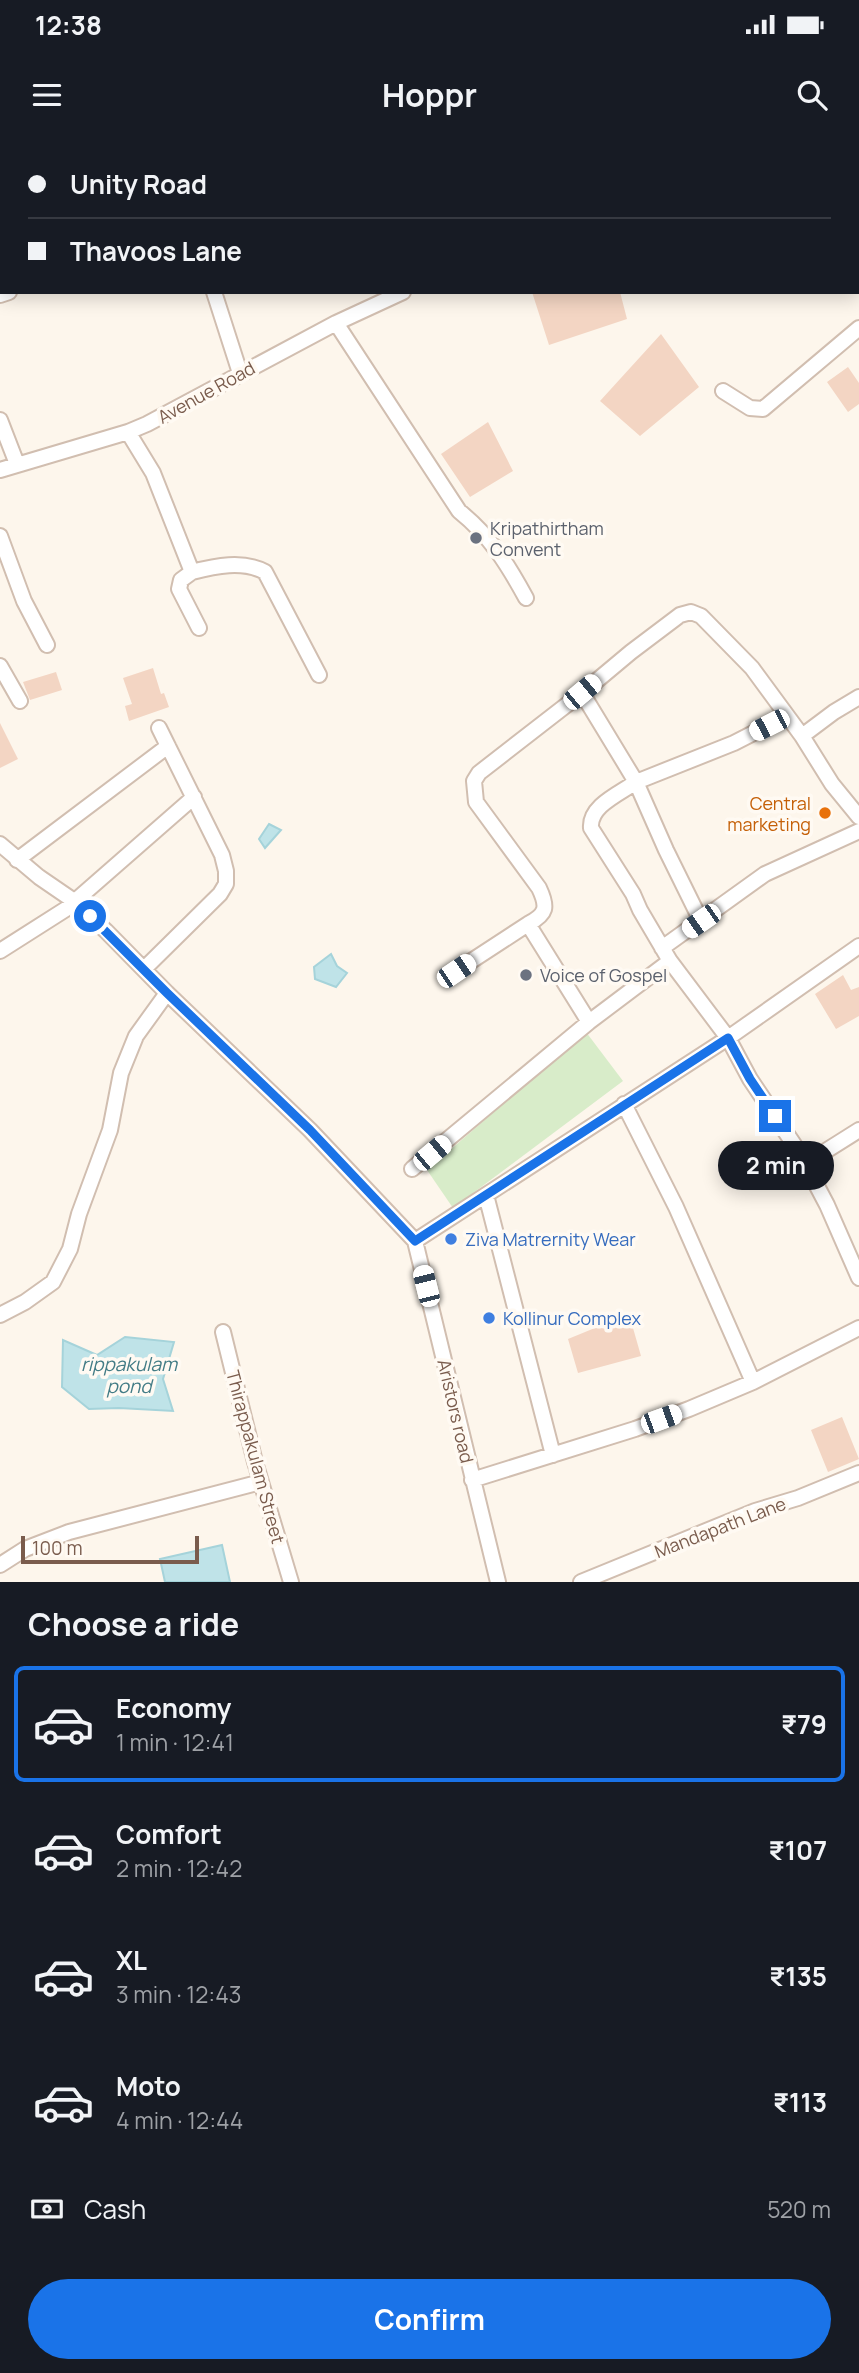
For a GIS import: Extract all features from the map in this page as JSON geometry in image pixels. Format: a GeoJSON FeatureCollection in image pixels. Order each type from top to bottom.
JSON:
{"type":"FeatureCollection","features":[{"type":"Feature","properties":{"kind":"street"},"geometry":{"type":"LineString","coordinates":[[215,294],[240,373]]}},
{"type":"Feature","properties":{"kind":"street","name":"Avenue Road"},"geometry":{"type":"LineString","coordinates":[[0,470],[128,432],[336,323],[399,294]]}},
{"type":"Feature","properties":{"kind":"street"},"geometry":{"type":"LineString","coordinates":[[336,323],[459,511],[493,543],[526,598]]}},
{"type":"Feature","properties":{"kind":"street"},"geometry":{"type":"LineString","coordinates":[[723,391],[751,408],[763,409],[859,328]]}},
{"type":"Feature","properties":{"kind":"street"},"geometry":{"type":"LineString","coordinates":[[0,420],[18,464]]}},
{"type":"Feature","properties":{"kind":"street"},"geometry":{"type":"LineString","coordinates":[[128,432],[153,473],[192,572]]}},
{"type":"Feature","properties":{"kind":"street"},"geometry":{"type":"LineString","coordinates":[[0,536],[24,601],[47,645]]}},
{"type":"Feature","properties":{"kind":"street"},"geometry":{"type":"LineString","coordinates":[[199,628],[179,590],[181,580],[192,572],[213,567],[246,565],[265,572],[319,675]]}},
{"type":"Feature","properties":{"kind":"street"},"geometry":{"type":"LineString","coordinates":[[456,971],[538,919],[545,911],[545,900],[539,888],[476,802],[474,781],[479,773],[680,615],[691,612],[701,616],[752,668],[802,736],[832,784],[856,807]]}},
{"type":"Feature","properties":{"kind":"street"},"geometry":{"type":"LineString","coordinates":[[0,666],[20,701]]}},
{"type":"Feature","properties":{"kind":"street"},"geometry":{"type":"LineString","coordinates":[[582,692],[636,782],[701,921]]}},
{"type":"Feature","properties":{"kind":"street"},"geometry":{"type":"LineString","coordinates":[[802,736],[859,696]]}},
{"type":"Feature","properties":{"kind":"street"},"geometry":{"type":"LineString","coordinates":[[787,716],[734,743],[636,782],[594,811],[590,819],[591,828],[634,894],[640,910],[666,954],[728,1038],[750,1079],[805,1164],[827,1205],[859,1278]]}},
{"type":"Feature","properties":{"kind":"street"},"geometry":{"type":"LineString","coordinates":[[144,969],[226,884],[222,855],[159,728]]}},
{"type":"Feature","properties":{"kind":"street"},"geometry":{"type":"LineString","coordinates":[[17,860],[168,746]]}},
{"type":"Feature","properties":{"kind":"street"},"geometry":{"type":"LineString","coordinates":[[0,951],[66,909],[194,797]]}},
{"type":"Feature","properties":{"kind":"street"},"geometry":{"type":"LineString","coordinates":[[412,1169],[589,1022],[701,921],[765,874],[859,831]]}},
{"type":"Feature","properties":{"kind":"street"},"geometry":{"type":"LineString","coordinates":[[0,844],[17,860],[74,901],[310,1130],[415,1241],[728,1038],[859,946]]}},
{"type":"Feature","properties":{"kind":"street"},"geometry":{"type":"LineString","coordinates":[[528,924],[589,1022]]}},
{"type":"Feature","properties":{"kind":"street"},"geometry":{"type":"LineString","coordinates":[[0,1315],[25,1302],[53,1282],[69,1249],[79,1213],[110,1130],[121,1073],[136,1036],[167,993]]}},
{"type":"Feature","properties":{"kind":"street"},"geometry":{"type":"LineString","coordinates":[[624,1104],[676,1207],[753,1382]]}},
{"type":"Feature","properties":{"kind":"street"},"geometry":{"type":"LineString","coordinates":[[805,1164],[859,1130]]}},
{"type":"Feature","properties":{"kind":"street"},"geometry":{"type":"LineString","coordinates":[[486,1195],[553,1455]]}},
{"type":"Feature","properties":{"kind":"street","name":"Aristors road"},"geometry":{"type":"LineString","coordinates":[[415,1241],[498,1582]]}},
{"type":"Feature","properties":{"kind":"street"},"geometry":{"type":"LineString","coordinates":[[472,1480],[635,1429],[753,1382],[859,1328]]}},
{"type":"Feature","properties":{"kind":"street","name":"Thirappakulam Street"},"geometry":{"type":"LineString","coordinates":[[223,1332],[261,1482],[291,1582]]}},
{"type":"Feature","properties":{"kind":"street","name":"Mandapath Lane"},"geometry":{"type":"LineString","coordinates":[[582,1582],[755,1511],[859,1474]]}},
{"type":"Feature","properties":{"kind":"street"},"geometry":{"type":"LineString","coordinates":[[0,1565],[25,1549],[69,1532],[261,1482]]}},
{"type":"Feature","properties":{"kind":"green space"},"geometry":{"type":"Polygon","coordinates":[[[586,1032],[623,1081],[453,1208],[427,1170],[586,1032]]]}},
{"type":"Feature","properties":{"kind":"water"},"geometry":{"type":"Polygon","coordinates":[[[269,824],[281,830],[265,848],[259,839],[269,824]]]}},
{"type":"Feature","properties":{"kind":"water"},"geometry":{"type":"Polygon","coordinates":[[[331,954],[337,966],[347,973],[336,987],[315,979],[314,967],[331,954]]]}},
{"type":"Feature","properties":{"kind":"water","name":"rippakulam pond"},"geometry":{"type":"Polygon","coordinates":[[[125,1337],[174,1342],[163,1379],[173,1411],[89,1409],[62,1387],[63,1340],[97,1355],[125,1337]]]}},
{"type":"Feature","properties":{"kind":"water"},"geometry":{"type":"Polygon","coordinates":[[[222,1545],[230,1582],[165,1582],[160,1559],[222,1545]]]}},
{"type":"Feature","properties":{"kind":"building"},"geometry":{"type":"Polygon","coordinates":[[[533,294],[621,294],[627,319],[549,345],[533,294]]]}},
{"type":"Feature","properties":{"kind":"building"},"geometry":{"type":"Polygon","coordinates":[[[661,334],[699,387],[640,436],[600,401],[661,334]]]}},
{"type":"Feature","properties":{"kind":"building"},"geometry":{"type":"Polygon","coordinates":[[[848,367],[859,383],[859,404],[848,412],[827,382],[848,367]]]}},
{"type":"Feature","properties":{"kind":"building"},"geometry":{"type":"Polygon","coordinates":[[[488,422],[513,471],[470,497],[441,454],[488,422]]]}},
{"type":"Feature","properties":{"kind":"building"},"geometry":{"type":"Polygon","coordinates":[[[153,668],[161,694],[164,693],[169,707],[129,721],[125,706],[132,704],[123,678],[153,668]]]}},
{"type":"Feature","properties":{"kind":"building"},"geometry":{"type":"Polygon","coordinates":[[[56,672],[62,690],[30,700],[23,682],[56,672]]]}},
{"type":"Feature","properties":{"kind":"building"},"geometry":{"type":"Polygon","coordinates":[[[0,723],[18,759],[0,768],[0,723]]]}},
{"type":"Feature","properties":{"kind":"building"},"geometry":{"type":"Polygon","coordinates":[[[843,975],[851,990],[859,987],[859,1016],[836,1029],[815,994],[843,975]]]}},
{"type":"Feature","properties":{"kind":"building"},"geometry":{"type":"Polygon","coordinates":[[[629,1314],[641,1356],[578,1373],[568,1339],[629,1314]]]}},
{"type":"Feature","properties":{"kind":"building"},"geometry":{"type":"Polygon","coordinates":[[[842,1417],[859,1459],[828,1472],[811,1430],[842,1417]]]}},
{"type":"Feature","properties":{"kind":"place","name":"Kripathirtham Convent"},"geometry":{"type":"Point","coordinates":[476,538]}},
{"type":"Feature","properties":{"kind":"place","name":"Central marketing"},"geometry":{"type":"Point","coordinates":[825,813]}},
{"type":"Feature","properties":{"kind":"place","name":"Voice of Gospel"},"geometry":{"type":"Point","coordinates":[526,975]}},
{"type":"Feature","properties":{"kind":"place","name":"Ziva Matrernity Wear"},"geometry":{"type":"Point","coordinates":[451,1239]}},
{"type":"Feature","properties":{"kind":"place","name":"Kollinur Complex"},"geometry":{"type":"Point","coordinates":[489,1318]}},
{"type":"Feature","properties":{"kind":"route"},"geometry":{"type":"LineString","coordinates":[[90,916],[310,1130],[415,1241],[728,1038],[750,1079],[775,1116]]}}]}
